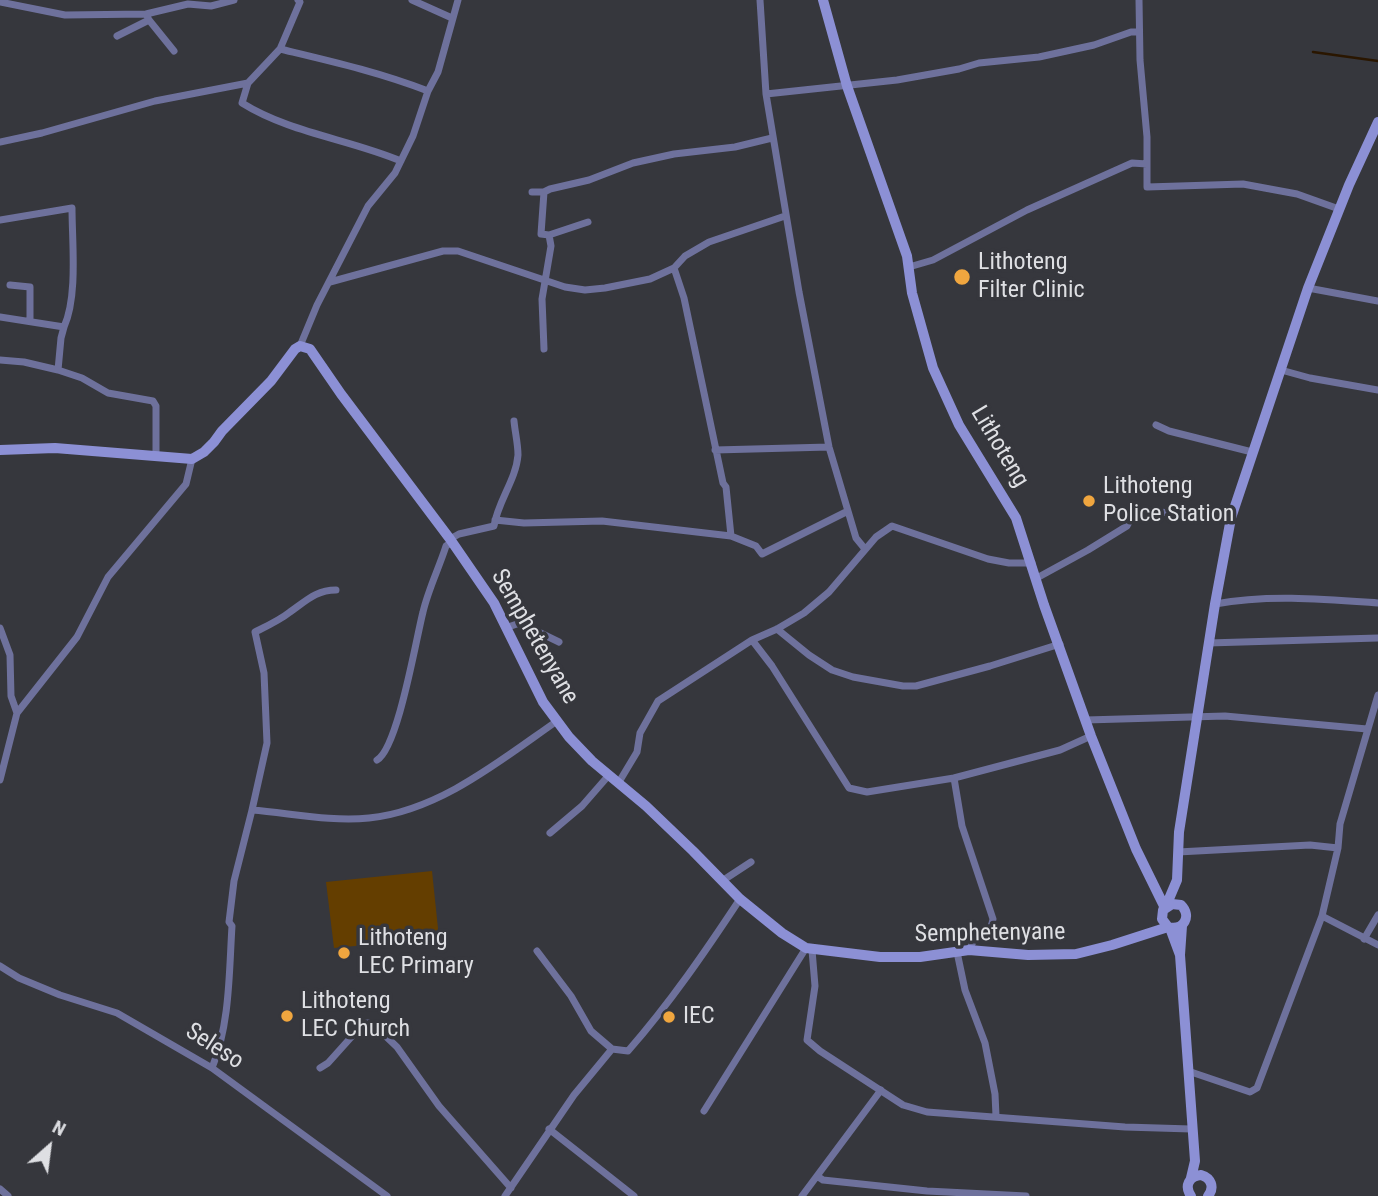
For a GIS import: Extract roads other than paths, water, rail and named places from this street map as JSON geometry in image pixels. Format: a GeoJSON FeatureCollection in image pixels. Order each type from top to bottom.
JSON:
{"type":"FeatureCollection","features":[{"type":"Feature","properties":{"kind":"main road","name":"Lithoteng"},"geometry":{"type":"LineString","coordinates":[[823,0],[847,86],[902,239],[912,293],[933,368],[959,425],[1016,517],[1035,579],[1091,736],[1136,849],[1164,909]]}},
{"type":"Feature","properties":{"kind":"main road"},"geometry":{"type":"LineString","coordinates":[[1188,1194],[1195,1161],[1180,955],[1182,926],[1187,917],[1177,880],[1178,852],[1208,643],[1231,518],[1252,452],[1308,288],[1339,209],[1378,122]]}},
{"type":"Feature","properties":{"kind":"main road"},"geometry":{"type":"LineString","coordinates":[[0,450],[55,448],[192,459],[209,447],[300,346]]}},
{"type":"Feature","properties":{"kind":"main road","name":"Semphetenyane"},"geometry":{"type":"LineString","coordinates":[[300,346],[310,349],[316,355],[341,394],[451,540],[508,627],[543,702],[569,737],[693,851],[740,899],[782,933],[809,949],[880,957],[920,957],[969,950],[1028,955],[1076,954],[1144,933]]}},
{"type":"Feature","properties":{"kind":"main road"},"geometry":{"type":"LineString","coordinates":[[1144,933],[1164,909],[1177,880]]}},
{"type":"Feature","properties":{"kind":"main road"},"geometry":{"type":"LineString","coordinates":[[1164,909],[1176,903],[1182,906]]}},
{"type":"Feature","properties":{"kind":"main road"},"geometry":{"type":"LineString","coordinates":[[1164,909],[1164,924],[1169,927],[1180,955]]}},
{"type":"Feature","properties":{"kind":"main road"},"geometry":{"type":"LineString","coordinates":[[1144,933],[1182,926]]}},
{"type":"Feature","properties":{"kind":"main road"},"geometry":{"type":"LineString","coordinates":[[1195,1161],[1204,1176],[1210,1180],[1210,1192],[1219,1196]]}},
{"type":"Feature","properties":{"kind":"main road"},"geometry":{"type":"LineString","coordinates":[[1191,1178],[1204,1176]]}},
{"type":"Feature","properties":{"kind":"street"},"geometry":{"type":"LineString","coordinates":[[117,36],[147,17],[194,2],[211,6],[234,0]]}},
{"type":"Feature","properties":{"kind":"street"},"geometry":{"type":"LineString","coordinates":[[298,0],[300,2],[280,49],[248,83],[242,103],[306,131],[345,140],[401,162]]}},
{"type":"Feature","properties":{"kind":"street"},"geometry":{"type":"LineString","coordinates":[[412,0],[452,18]]}},
{"type":"Feature","properties":{"kind":"street"},"geometry":{"type":"LineString","coordinates":[[300,346],[317,305],[368,206],[401,162],[413,136],[428,91],[438,72],[458,0]]}},
{"type":"Feature","properties":{"kind":"street"},"geometry":{"type":"LineString","coordinates":[[760,0],[766,94],[772,138],[829,447],[856,538],[865,549]]}},
{"type":"Feature","properties":{"kind":"street"},"geometry":{"type":"LineString","coordinates":[[1139,0],[1147,137],[1147,187],[1243,184],[1297,194],[1339,209]]}},
{"type":"Feature","properties":{"kind":"street"},"geometry":{"type":"LineString","coordinates":[[0,2],[65,15],[147,17]]}},
{"type":"Feature","properties":{"kind":"street"},"geometry":{"type":"LineString","coordinates":[[147,17],[174,51]]}},
{"type":"Feature","properties":{"kind":"street"},"geometry":{"type":"LineString","coordinates":[[766,94],[847,86],[959,69],[979,63],[1039,57],[1139,32]]}},
{"type":"Feature","properties":{"kind":"street"},"geometry":{"type":"LineString","coordinates":[[280,49],[335,61],[428,91]]}},
{"type":"Feature","properties":{"kind":"street"},"geometry":{"type":"LineString","coordinates":[[0,142],[155,101],[248,83]]}},
{"type":"Feature","properties":{"kind":"street"},"geometry":{"type":"LineString","coordinates":[[532,192],[544,192],[589,180],[633,163],[674,154],[735,147],[772,138]]}},
{"type":"Feature","properties":{"kind":"street"},"geometry":{"type":"LineString","coordinates":[[909,267],[933,260],[1027,210],[1132,163],[1147,164]]}},
{"type":"Feature","properties":{"kind":"street"},"geometry":{"type":"LineString","coordinates":[[544,192],[541,234],[588,222]]}},
{"type":"Feature","properties":{"kind":"street"},"geometry":{"type":"LineString","coordinates":[[0,220],[72,208],[69,316],[64,327],[58,370]]}},
{"type":"Feature","properties":{"kind":"street"},"geometry":{"type":"LineString","coordinates":[[330,282],[443,251],[466,254],[546,282],[585,290],[605,288],[650,279],[674,268],[685,256],[709,242],[785,216]]}},
{"type":"Feature","properties":{"kind":"street"},"geometry":{"type":"LineString","coordinates":[[544,349],[542,299],[551,246],[549,234]]}},
{"type":"Feature","properties":{"kind":"street"},"geometry":{"type":"LineString","coordinates":[[674,268],[684,298],[715,450],[726,487],[731,536]]}},
{"type":"Feature","properties":{"kind":"street"},"geometry":{"type":"LineString","coordinates":[[10,285],[30,287],[30,321]]}},
{"type":"Feature","properties":{"kind":"street"},"geometry":{"type":"LineString","coordinates":[[1308,288],[1378,301]]}},
{"type":"Feature","properties":{"kind":"street"},"geometry":{"type":"LineString","coordinates":[[0,317],[64,327]]}},
{"type":"Feature","properties":{"kind":"street"},"geometry":{"type":"LineString","coordinates":[[0,360],[24,362],[58,370],[82,378],[108,393],[153,401],[156,406],[156,457]]}},
{"type":"Feature","properties":{"kind":"street"},"geometry":{"type":"LineString","coordinates":[[1281,370],[1378,390]]}},
{"type":"Feature","properties":{"kind":"street"},"geometry":{"type":"LineString","coordinates":[[377,760],[384,754],[389,741],[412,663],[423,610],[446,546],[451,540],[494,526],[518,454],[514,421]]}},
{"type":"Feature","properties":{"kind":"street"},"geometry":{"type":"LineString","coordinates":[[1156,425],[1169,431],[1252,452]]}},
{"type":"Feature","properties":{"kind":"street"},"geometry":{"type":"LineString","coordinates":[[715,450],[829,447]]}},
{"type":"Feature","properties":{"kind":"street"},"geometry":{"type":"LineString","coordinates":[[0,780],[17,713],[77,637],[108,577],[186,484],[192,459]]}},
{"type":"Feature","properties":{"kind":"street"},"geometry":{"type":"LineString","coordinates":[[1035,579],[1127,526],[1135,510],[1231,518]]}},
{"type":"Feature","properties":{"kind":"street"},"geometry":{"type":"LineString","coordinates":[[495,520],[524,523],[602,521],[731,536],[756,546],[762,554],[848,511]]}},
{"type":"Feature","properties":{"kind":"street"},"geometry":{"type":"LineString","coordinates":[[619,782],[637,752],[640,733],[658,701],[752,640],[804,613],[829,592],[865,549],[892,526],[988,559],[1032,563]]}},
{"type":"Feature","properties":{"kind":"street"},"geometry":{"type":"LineString","coordinates":[[212,1068],[220,1051],[225,1021],[232,926],[229,922],[234,881],[267,743],[264,673],[256,632],[314,594],[336,590]]}},
{"type":"Feature","properties":{"kind":"street"},"geometry":{"type":"LineString","coordinates":[[1215,604],[1237,600],[1290,599],[1378,603]]}},
{"type":"Feature","properties":{"kind":"street"},"geometry":{"type":"LineString","coordinates":[[508,627],[520,623],[559,642]]}},
{"type":"Feature","properties":{"kind":"street"},"geometry":{"type":"LineString","coordinates":[[0,628],[10,655],[11,696],[17,713]]}},
{"type":"Feature","properties":{"kind":"street"},"geometry":{"type":"LineString","coordinates":[[777,629],[832,670],[853,677],[916,686],[1060,644]]}},
{"type":"Feature","properties":{"kind":"street"},"geometry":{"type":"LineString","coordinates":[[1208,643],[1378,638]]}},
{"type":"Feature","properties":{"kind":"street"},"geometry":{"type":"LineString","coordinates":[[752,640],[849,788],[867,792],[954,778],[1060,750],[1091,736]]}},
{"type":"Feature","properties":{"kind":"street"},"geometry":{"type":"LineString","coordinates":[[1188,1071],[1250,1091],[1257,1088],[1322,916],[1338,848],[1340,824],[1378,697]]}},
{"type":"Feature","properties":{"kind":"street"},"geometry":{"type":"LineString","coordinates":[[1086,720],[1225,716],[1367,729]]}},
{"type":"Feature","properties":{"kind":"street"},"geometry":{"type":"LineString","coordinates":[[252,810],[368,819],[424,804],[469,781],[557,721]]}},
{"type":"Feature","properties":{"kind":"street"},"geometry":{"type":"LineString","coordinates":[[550,833],[582,806],[609,775]]}},
{"type":"Feature","properties":{"kind":"street"},"geometry":{"type":"LineString","coordinates":[[954,778],[962,825],[993,919],[991,928],[983,937],[974,940],[969,950]]}},
{"type":"Feature","properties":{"kind":"street"},"geometry":{"type":"LineString","coordinates":[[1178,852],[1310,845],[1338,848]]}},
{"type":"Feature","properties":{"kind":"street"},"geometry":{"type":"LineString","coordinates":[[722,881],[751,862]]}},
{"type":"Feature","properties":{"kind":"street"},"geometry":{"type":"LineString","coordinates":[[537,951],[571,996],[591,1031],[612,1049],[628,1051],[692,971],[740,899]]}},
{"type":"Feature","properties":{"kind":"street"},"geometry":{"type":"LineString","coordinates":[[1364,939],[1378,915]]}},
{"type":"Feature","properties":{"kind":"street"},"geometry":{"type":"LineString","coordinates":[[1322,916],[1378,945]]}},
{"type":"Feature","properties":{"kind":"street"},"geometry":{"type":"LineString","coordinates":[[809,949],[815,986],[807,1040],[903,1105],[915,1110],[1125,1127],[1191,1129]]}},
{"type":"Feature","properties":{"kind":"street"},"geometry":{"type":"LineString","coordinates":[[704,1111],[809,949]]}},
{"type":"Feature","properties":{"kind":"street"},"geometry":{"type":"LineString","coordinates":[[957,952],[965,990],[985,1043],[995,1094],[996,1116]]}},
{"type":"Feature","properties":{"kind":"street","name":"Seleso"},"geometry":{"type":"LineString","coordinates":[[0,966],[19,978],[60,995],[117,1013],[212,1068],[387,1196]]}},
{"type":"Feature","properties":{"kind":"street"},"geometry":{"type":"LineString","coordinates":[[320,1068],[328,1063],[363,1024],[369,1023],[376,1027],[397,1047],[439,1105],[511,1188]]}},
{"type":"Feature","properties":{"kind":"street"},"geometry":{"type":"LineString","coordinates":[[505,1196],[573,1095],[612,1049]]}},
{"type":"Feature","properties":{"kind":"street"},"geometry":{"type":"LineString","coordinates":[[802,1196],[881,1090]]}},
{"type":"Feature","properties":{"kind":"street"},"geometry":{"type":"LineString","coordinates":[[549,1129],[634,1196]]}},
{"type":"Feature","properties":{"kind":"street"},"geometry":{"type":"LineString","coordinates":[[817,1176],[823,1180],[927,1191],[1026,1196]]}},
{"type":"Feature","properties":{"kind":"street"},"geometry":{"type":"LineString","coordinates":[[0,1189],[8,1196]]}},
{"type":"Feature","properties":{"kind":"waterway"},"geometry":{"type":"LineString","coordinates":[[1313,52],[1378,61]]}},
{"type":"Feature","properties":{"kind":"place","name":"Lithoteng Filter Clinic"},"geometry":{"type":"Point","coordinates":[962,277]}},
{"type":"Feature","properties":{"kind":"place","name":"Lithoteng Police Station"},"geometry":{"type":"Point","coordinates":[1089,501]}},
{"type":"Feature","properties":{"kind":"place","name":"Lithoteng LEC Primary"},"geometry":{"type":"Point","coordinates":[344,953]}},
{"type":"Feature","properties":{"kind":"place","name":"Lithoteng LEC Church"},"geometry":{"type":"Point","coordinates":[287,1016]}},
{"type":"Feature","properties":{"kind":"place","name":"IEC"},"geometry":{"type":"Point","coordinates":[669,1017]}}]}
